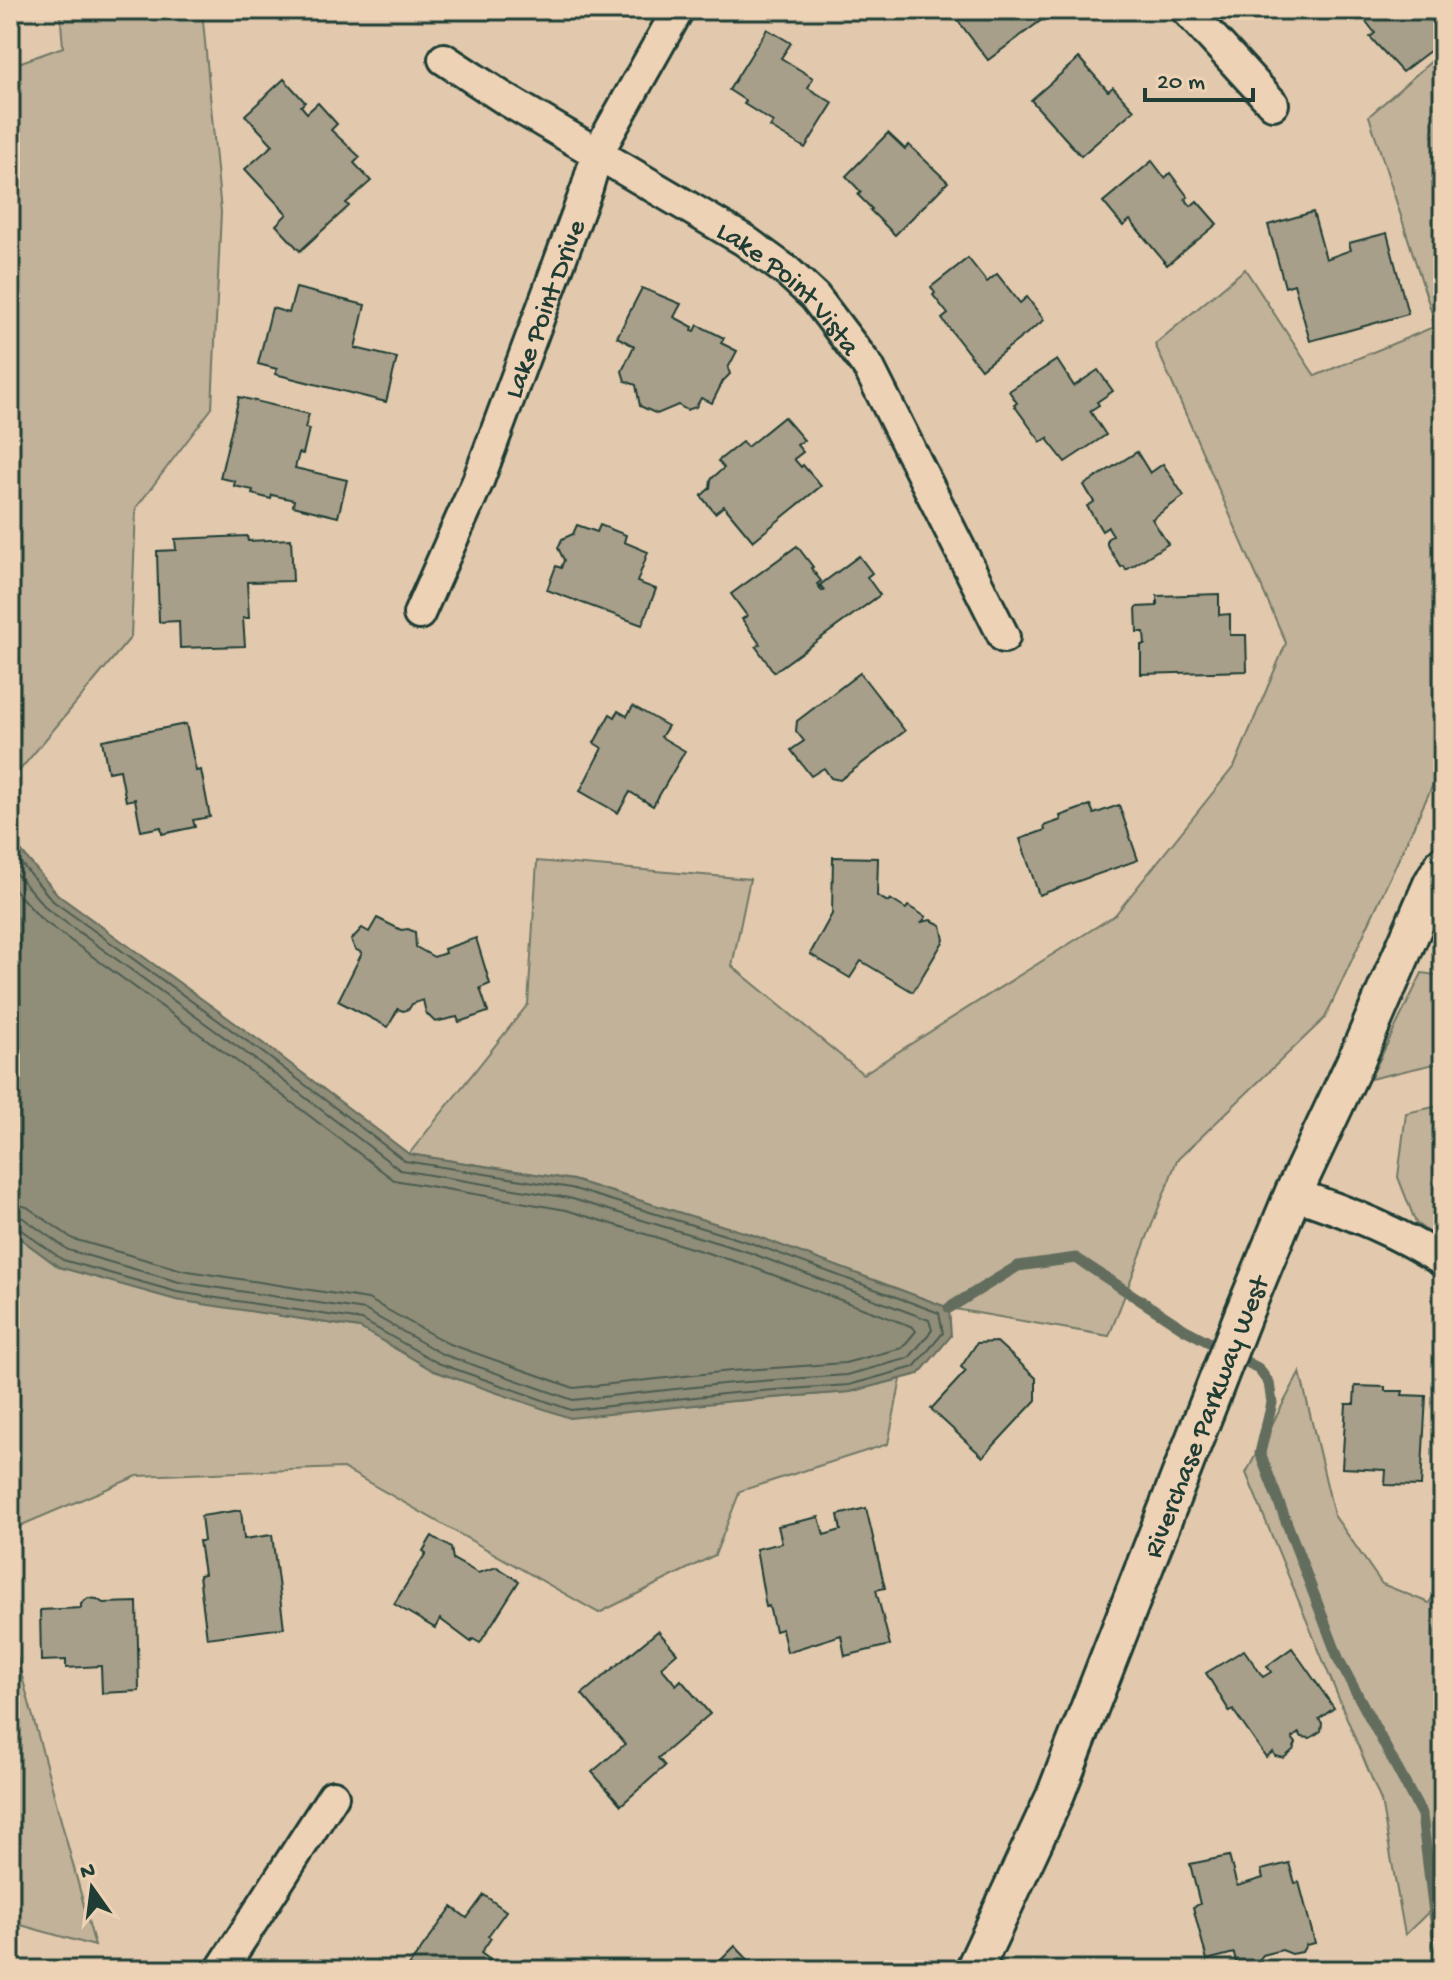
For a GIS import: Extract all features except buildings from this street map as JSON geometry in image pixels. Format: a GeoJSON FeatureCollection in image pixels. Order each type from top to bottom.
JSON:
{"type":"FeatureCollection","features":[{"type":"Feature","properties":{"kind":"street","name":"Lake Point Drive"},"geometry":{"type":"LineString","coordinates":[[419,614],[478,481],[597,154],[678,10]]}},
{"type":"Feature","properties":{"kind":"street"},"geometry":{"type":"LineString","coordinates":[[1187,10],[1273,104]]}},
{"type":"Feature","properties":{"kind":"street","name":"Lake Point Vista"},"geometry":{"type":"LineString","coordinates":[[444,59],[744,240],[788,272],[815,297],[869,368],[1004,637]]}},
{"type":"Feature","properties":{"kind":"street","name":"Riverchase Parkway West"},"geometry":{"type":"LineString","coordinates":[[974,1970],[1051,1808],[1293,1194],[1443,865]]}},
{"type":"Feature","properties":{"kind":"street"},"geometry":{"type":"LineString","coordinates":[[1293,1194],[1322,1203],[1425,1249],[1443,1261]]}},
{"type":"Feature","properties":{"kind":"street"},"geometry":{"type":"LineString","coordinates":[[221,1970],[333,1796]]}},
{"type":"Feature","properties":{"kind":"shaded area"},"geometry":{"type":"Polygon","coordinates":[[[60,10],[202,10],[221,212],[212,408],[136,508],[131,637],[10,782],[10,66],[63,47],[60,10]]]}},
{"type":"Feature","properties":{"kind":"shaded area"},"geometry":{"type":"Polygon","coordinates":[[[1443,51],[1443,763],[1325,1018],[1177,1160],[1109,1336],[949,1308],[753,1235],[573,1180],[409,1154],[528,1004],[537,861],[750,879],[732,966],[863,1074],[1115,915],[1235,765],[1286,643],[1155,344],[1245,269],[1315,376],[1436,326],[1369,116],[1443,51]]]}},
{"type":"Feature","properties":{"kind":"shaded area"},"geometry":{"type":"Polygon","coordinates":[[[1422,973],[1443,976],[1443,1062],[1370,1079],[1422,973]]]}},
{"type":"Feature","properties":{"kind":"shaded area"},"geometry":{"type":"Polygon","coordinates":[[[1443,1105],[1443,1243],[1416,1223],[1398,1177],[1406,1113],[1443,1105]]]}},
{"type":"Feature","properties":{"kind":"shaded area"},"geometry":{"type":"Polygon","coordinates":[[[10,1231],[59,1267],[176,1299],[360,1328],[434,1371],[734,1401],[850,1392],[901,1379],[888,1444],[740,1491],[715,1555],[599,1613],[343,1468],[137,1476],[10,1530],[10,1231]]]}},
{"type":"Feature","properties":{"kind":"shaded area"},"geometry":{"type":"Polygon","coordinates":[[[1300,1372],[1334,1515],[1382,1584],[1429,1603],[1443,1580],[1443,1898],[1405,1935],[1381,1801],[1246,1473],[1300,1372]]]}},
{"type":"Feature","properties":{"kind":"shaded area"},"geometry":{"type":"Polygon","coordinates":[[[10,1632],[95,1946],[10,1922],[10,1632]]]}},
{"type":"Feature","properties":{"kind":"water"},"geometry":{"type":"Polygon","coordinates":[[[10,823],[20,850],[58,895],[271,1049],[409,1154],[573,1180],[753,1235],[949,1308],[951,1336],[919,1374],[850,1392],[570,1418],[434,1371],[360,1328],[176,1300],[59,1267],[10,1231],[10,823]]]}},
{"type":"Feature","properties":{"kind":"waterway"},"geometry":{"type":"LineString","coordinates":[[949,1308],[1018,1266],[1076,1258],[1184,1329],[1258,1368],[1269,1383],[1272,1403],[1260,1453],[1339,1660],[1422,1815],[1441,1970]]}}]}
